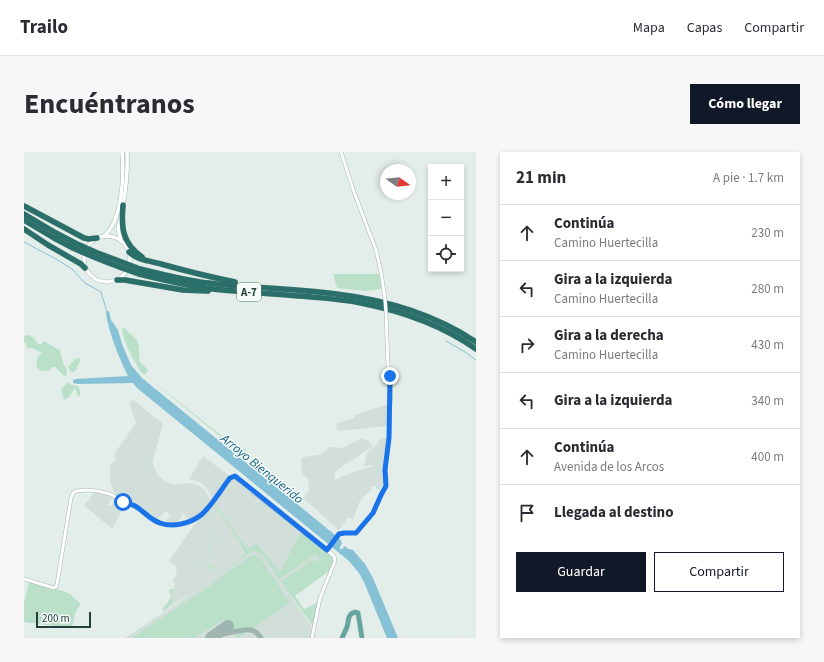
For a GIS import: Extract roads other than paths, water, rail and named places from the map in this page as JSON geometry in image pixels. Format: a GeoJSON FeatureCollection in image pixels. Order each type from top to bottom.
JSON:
{"type":"FeatureCollection","features":[{"type":"Feature","properties":{"kind":"highway"},"geometry":{"type":"LineString","coordinates":[[123,205],[122,224],[124,234],[135,252],[153,262]]}},
{"type":"Feature","properties":{"kind":"highway"},"geometry":{"type":"LineString","coordinates":[[24,206],[84,238],[97,238]]}},
{"type":"Feature","properties":{"kind":"highway","name":"A-7"},"geometry":{"type":"LineString","coordinates":[[24,214],[74,245]]}},
{"type":"Feature","properties":{"kind":"highway","name":"A-7"},"geometry":{"type":"LineString","coordinates":[[24,220],[54,238],[95,252],[140,271],[200,282],[361,303],[393,310],[441,329],[476,348]]}},
{"type":"Feature","properties":{"kind":"highway"},"geometry":{"type":"LineString","coordinates":[[24,229],[81,264],[85,268]]}},
{"type":"Feature","properties":{"kind":"highway"},"geometry":{"type":"LineString","coordinates":[[129,252],[133,256],[153,262],[266,291]]}},
{"type":"Feature","properties":{"kind":"highway"},"geometry":{"type":"LineString","coordinates":[[117,280],[183,290],[235,293],[266,291]]}},
{"type":"Feature","properties":{"kind":"highway","name":"A-7"},"geometry":{"type":"LineString","coordinates":[[266,291],[335,293],[361,297],[394,305],[438,321],[476,342]]}},
{"type":"Feature","properties":{"kind":"main road"},"geometry":{"type":"LineString","coordinates":[[104,236],[113,225],[119,204],[124,167],[122,152]]}},
{"type":"Feature","properties":{"kind":"main road"},"geometry":{"type":"LineString","coordinates":[[121,240],[114,237],[104,236],[89,243],[83,262],[88,274],[98,281],[110,283],[123,277],[127,272],[130,259],[129,252],[121,240],[118,229],[126,187],[128,168],[127,152]]}},
{"type":"Feature","properties":{"kind":"main road"},"geometry":{"type":"LineString","coordinates":[[342,638],[347,627],[349,617],[353,612],[356,613],[361,638]]}},
{"type":"Feature","properties":{"kind":"street"},"geometry":{"type":"LineString","coordinates":[[328,548],[339,535],[344,533],[356,533],[373,513],[386,486],[385,470],[389,438],[391,386],[388,368],[385,299],[381,272],[376,250],[341,152]]}},
{"type":"Feature","properties":{"kind":"street"},"geometry":{"type":"LineString","coordinates":[[24,579],[54,588],[58,584],[73,493],[80,490],[97,491],[110,494],[123,502],[135,506],[160,523],[168,525],[180,524],[201,515],[230,478],[235,476],[328,548],[334,556],[335,561],[320,598],[312,638]]}},
{"type":"Feature","properties":{"kind":"water"},"geometry":{"type":"Polygon","coordinates":[[[109,311],[111,320],[118,330],[131,365],[142,378],[340,539],[342,543],[340,549],[345,546],[348,549],[353,550],[365,564],[373,578],[398,638],[387,638],[364,582],[349,561],[137,388],[133,383],[73,383],[73,380],[76,379],[128,376],[117,352],[109,328],[106,312],[109,311]]]}},
{"type":"Feature","properties":{"kind":"waterway"},"geometry":{"type":"LineString","coordinates":[[24,242],[72,269],[85,283],[101,292],[107,312]]}},
{"type":"Feature","properties":{"kind":"waterway"},"geometry":{"type":"LineString","coordinates":[[446,341],[476,360]]}},
{"type":"Feature","properties":{"kind":"water label","name":"Arroyo Bienquerido"},"geometry":{"type":"Point","coordinates":[262,469]}}]}
